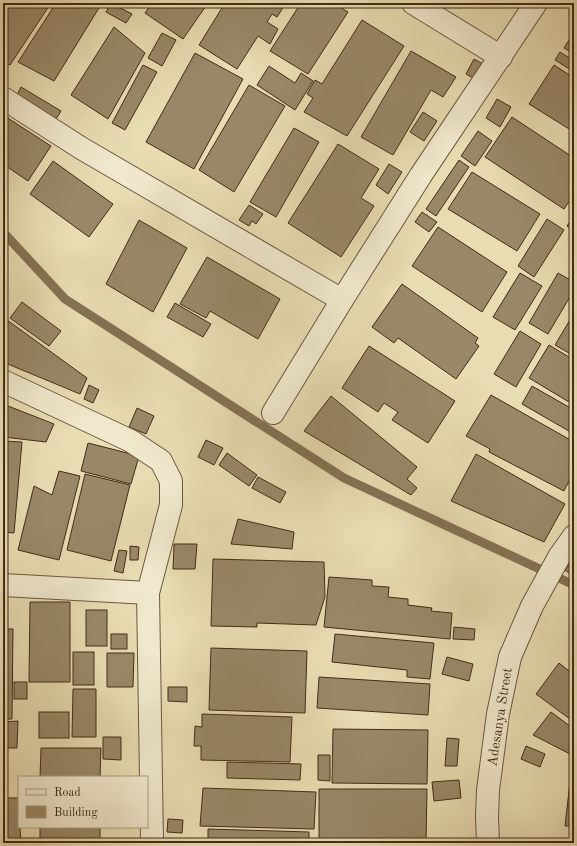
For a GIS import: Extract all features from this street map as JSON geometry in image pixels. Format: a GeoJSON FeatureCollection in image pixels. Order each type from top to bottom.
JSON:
{"type":"FeatureCollection","features":[{"type":"Feature","properties":{"kind":"street"},"geometry":{"type":"LineString","coordinates":[[413,3],[501,57]]}},
{"type":"Feature","properties":{"kind":"street"},"geometry":{"type":"LineString","coordinates":[[273,413],[421,175],[536,3]]}},
{"type":"Feature","properties":{"kind":"street"},"geometry":{"type":"LineString","coordinates":[[3,98],[82,148],[342,300]]}},
{"type":"Feature","properties":{"kind":"street"},"geometry":{"type":"LineString","coordinates":[[3,381],[131,441],[161,461],[171,481],[171,505],[148,593],[152,843]]}},
{"type":"Feature","properties":{"kind":"street","name":"Adesanya Street"},"geometry":{"type":"LineString","coordinates":[[488,843],[488,790],[498,714],[510,656],[532,606],[559,557],[574,536]]}},
{"type":"Feature","properties":{"kind":"street"},"geometry":{"type":"LineString","coordinates":[[3,585],[148,593]]}},
{"type":"Feature","properties":{"kind":"building"},"geometry":{"type":"Polygon","coordinates":[[[10,3],[51,3],[10,65],[3,61],[3,14],[10,3]]]}},
{"type":"Feature","properties":{"kind":"building"},"geometry":{"type":"Polygon","coordinates":[[[56,3],[102,3],[54,81],[18,62],[56,3]]]}},
{"type":"Feature","properties":{"kind":"building"},"geometry":{"type":"Polygon","coordinates":[[[111,3],[132,14],[126,23],[106,12],[111,3]]]}},
{"type":"Feature","properties":{"kind":"building"},"geometry":{"type":"Polygon","coordinates":[[[152,3],[208,3],[183,39],[145,13],[152,3]]]}},
{"type":"Feature","properties":{"kind":"building"},"geometry":{"type":"Polygon","coordinates":[[[225,3],[286,3],[277,17],[272,14],[267,22],[278,29],[270,44],[258,36],[237,69],[199,45],[225,3]]]}},
{"type":"Feature","properties":{"kind":"building"},"geometry":{"type":"Polygon","coordinates":[[[294,3],[333,3],[348,12],[308,74],[270,51],[299,6],[294,3]]]}},
{"type":"Feature","properties":{"kind":"building"},"geometry":{"type":"Polygon","coordinates":[[[362,20],[404,46],[347,136],[304,112],[313,98],[307,94],[315,80],[322,84],[362,20]]]}},
{"type":"Feature","properties":{"kind":"building"},"geometry":{"type":"Polygon","coordinates":[[[114,27],[145,53],[108,119],[71,95],[114,27]]]}},
{"type":"Feature","properties":{"kind":"building"},"geometry":{"type":"Polygon","coordinates":[[[574,32],[574,54],[564,48],[574,32]]]}},
{"type":"Feature","properties":{"kind":"building"},"geometry":{"type":"Polygon","coordinates":[[[162,33],[176,40],[162,66],[148,58],[162,33]]]}},
{"type":"Feature","properties":{"kind":"building"},"geometry":{"type":"Polygon","coordinates":[[[411,51],[456,77],[443,97],[431,90],[393,155],[361,137],[411,51]]]}},
{"type":"Feature","properties":{"kind":"building"},"geometry":{"type":"Polygon","coordinates":[[[560,52],[574,61],[571,70],[555,60],[560,52]]]}},
{"type":"Feature","properties":{"kind":"building"},"geometry":{"type":"Polygon","coordinates":[[[195,53],[243,79],[194,169],[146,142],[195,53]]]}},
{"type":"Feature","properties":{"kind":"building"},"geometry":{"type":"Polygon","coordinates":[[[474,59],[483,64],[475,79],[466,74],[474,59]]]}},
{"type":"Feature","properties":{"kind":"building"},"geometry":{"type":"Polygon","coordinates":[[[143,65],[157,72],[125,130],[112,123],[143,65]]]}},
{"type":"Feature","properties":{"kind":"building"},"geometry":{"type":"Polygon","coordinates":[[[554,65],[574,78],[574,132],[529,104],[554,65]]]}},
{"type":"Feature","properties":{"kind":"building"},"geometry":{"type":"Polygon","coordinates":[[[269,66],[295,83],[301,73],[313,81],[295,110],[257,85],[269,66]]]}},
{"type":"Feature","properties":{"kind":"building"},"geometry":{"type":"Polygon","coordinates":[[[249,85],[285,106],[234,192],[199,170],[249,85]]]}},
{"type":"Feature","properties":{"kind":"building"},"geometry":{"type":"Polygon","coordinates":[[[21,87],[61,111],[56,119],[17,95],[21,87]]]}},
{"type":"Feature","properties":{"kind":"building"},"geometry":{"type":"Polygon","coordinates":[[[497,99],[511,107],[500,127],[486,118],[497,99]]]}},
{"type":"Feature","properties":{"kind":"building"},"geometry":{"type":"Polygon","coordinates":[[[423,112],[437,121],[424,141],[410,132],[423,112]]]}},
{"type":"Feature","properties":{"kind":"building"},"geometry":{"type":"Polygon","coordinates":[[[3,115],[51,146],[28,181],[3,164],[3,115]]]}},
{"type":"Feature","properties":{"kind":"building"},"geometry":{"type":"Polygon","coordinates":[[[512,117],[574,158],[574,194],[564,209],[485,157],[512,117]]]}},
{"type":"Feature","properties":{"kind":"building"},"geometry":{"type":"Polygon","coordinates":[[[294,128],[319,142],[276,217],[250,202],[294,128]]]}},
{"type":"Feature","properties":{"kind":"building"},"geometry":{"type":"Polygon","coordinates":[[[478,131],[492,141],[475,166],[461,156],[478,131]]]}},
{"type":"Feature","properties":{"kind":"building"},"geometry":{"type":"Polygon","coordinates":[[[338,144],[379,169],[361,198],[374,206],[341,257],[288,223],[338,144]]]}},
{"type":"Feature","properties":{"kind":"building"},"geometry":{"type":"Polygon","coordinates":[[[459,160],[469,167],[436,216],[426,209],[459,160]]]}},
{"type":"Feature","properties":{"kind":"building"},"geometry":{"type":"Polygon","coordinates":[[[53,161],[113,204],[89,237],[30,194],[53,161]]]}},
{"type":"Feature","properties":{"kind":"building"},"geometry":{"type":"Polygon","coordinates":[[[389,164],[402,172],[388,194],[376,185],[389,164]]]}},
{"type":"Feature","properties":{"kind":"building"},"geometry":{"type":"Polygon","coordinates":[[[472,172],[540,214],[517,251],[448,209],[472,172]]]}},
{"type":"Feature","properties":{"kind":"building"},"geometry":{"type":"Polygon","coordinates":[[[249,205],[263,214],[256,224],[252,221],[249,226],[239,220],[249,205]]]}},
{"type":"Feature","properties":{"kind":"building"},"geometry":{"type":"Polygon","coordinates":[[[422,212],[437,222],[429,232],[415,222],[422,212]]]}},
{"type":"Feature","properties":{"kind":"building"},"geometry":{"type":"Polygon","coordinates":[[[574,216],[574,231],[567,226],[574,216]]]}},
{"type":"Feature","properties":{"kind":"building"},"geometry":{"type":"Polygon","coordinates":[[[547,219],[564,230],[534,277],[518,266],[547,219]]]}},
{"type":"Feature","properties":{"kind":"building"},"geometry":{"type":"Polygon","coordinates":[[[139,220],[187,248],[153,312],[106,284],[139,220]]]}},
{"type":"Feature","properties":{"kind":"building"},"geometry":{"type":"Polygon","coordinates":[[[438,227],[507,272],[482,312],[412,266],[438,227]]]}},
{"type":"Feature","properties":{"kind":"building"},"geometry":{"type":"Polygon","coordinates":[[[207,257],[280,299],[258,339],[210,311],[206,318],[180,304],[207,257]]]}},
{"type":"Feature","properties":{"kind":"building"},"geometry":{"type":"Polygon","coordinates":[[[520,273],[542,286],[515,330],[493,317],[520,273]]]}},
{"type":"Feature","properties":{"kind":"building"},"geometry":{"type":"Polygon","coordinates":[[[558,273],[574,282],[574,290],[548,334],[529,323],[558,273]]]}},
{"type":"Feature","properties":{"kind":"building"},"geometry":{"type":"Polygon","coordinates":[[[402,284],[478,338],[475,343],[479,346],[456,379],[398,338],[394,343],[372,327],[402,284]]]}},
{"type":"Feature","properties":{"kind":"building"},"geometry":{"type":"Polygon","coordinates":[[[22,302],[61,331],[49,346],[10,318],[22,302]]]}},
{"type":"Feature","properties":{"kind":"building"},"geometry":{"type":"Polygon","coordinates":[[[175,303],[211,324],[203,337],[167,317],[175,303]]]}},
{"type":"Feature","properties":{"kind":"building"},"geometry":{"type":"Polygon","coordinates":[[[574,313],[574,356],[555,345],[574,313]]]}},
{"type":"Feature","properties":{"kind":"building"},"geometry":{"type":"Polygon","coordinates":[[[7,320],[87,378],[80,394],[3,362],[3,326],[7,320]]]}},
{"type":"Feature","properties":{"kind":"building"},"geometry":{"type":"Polygon","coordinates":[[[520,331],[541,344],[516,387],[494,374],[520,331]]]}},
{"type":"Feature","properties":{"kind":"building"},"geometry":{"type":"Polygon","coordinates":[[[549,345],[574,360],[574,405],[529,378],[549,345]]]}},
{"type":"Feature","properties":{"kind":"building"},"geometry":{"type":"Polygon","coordinates":[[[369,346],[455,401],[428,443],[392,420],[398,412],[384,403],[378,412],[342,388],[369,346]]]}},
{"type":"Feature","properties":{"kind":"building"},"geometry":{"type":"Polygon","coordinates":[[[89,385],[99,390],[93,403],[84,399],[89,385]]]}},
{"type":"Feature","properties":{"kind":"building"},"geometry":{"type":"Polygon","coordinates":[[[532,386],[574,410],[574,434],[522,404],[532,386]]]}},
{"type":"Feature","properties":{"kind":"building"},"geometry":{"type":"Polygon","coordinates":[[[491,395],[574,442],[574,471],[564,491],[489,452],[490,449],[466,436],[491,395]]]}},
{"type":"Feature","properties":{"kind":"building"},"geometry":{"type":"Polygon","coordinates":[[[331,396],[417,467],[407,479],[417,488],[411,495],[304,431],[331,396]]]}},
{"type":"Feature","properties":{"kind":"building"},"geometry":{"type":"Polygon","coordinates":[[[3,404],[54,424],[46,442],[3,437],[3,404]]]}},
{"type":"Feature","properties":{"kind":"building"},"geometry":{"type":"Polygon","coordinates":[[[137,408],[154,416],[146,434],[129,427],[137,408]]]}},
{"type":"Feature","properties":{"kind":"building"},"geometry":{"type":"Polygon","coordinates":[[[206,440],[223,448],[214,465],[198,457],[206,440]]]}},
{"type":"Feature","properties":{"kind":"building"},"geometry":{"type":"Polygon","coordinates":[[[3,441],[22,442],[14,533],[3,532],[3,441]]]}},
{"type":"Feature","properties":{"kind":"building"},"geometry":{"type":"Polygon","coordinates":[[[88,443],[139,456],[131,484],[81,471],[88,443]]]}},
{"type":"Feature","properties":{"kind":"building"},"geometry":{"type":"Polygon","coordinates":[[[227,453],[257,475],[249,486],[219,465],[227,453]]]}},
{"type":"Feature","properties":{"kind":"building"},"geometry":{"type":"Polygon","coordinates":[[[476,454],[565,504],[544,542],[451,501],[476,454]]]}},
{"type":"Feature","properties":{"kind":"building"},"geometry":{"type":"Polygon","coordinates":[[[59,471],[80,476],[59,560],[18,550],[34,486],[52,495],[59,471]]]}},
{"type":"Feature","properties":{"kind":"building"},"geometry":{"type":"Polygon","coordinates":[[[85,474],[130,485],[111,561],[67,550],[85,474]]]}},
{"type":"Feature","properties":{"kind":"building"},"geometry":{"type":"Polygon","coordinates":[[[258,477],[286,492],[280,503],[252,488],[258,477]]]}},
{"type":"Feature","properties":{"kind":"building"},"geometry":{"type":"Polygon","coordinates":[[[238,519],[294,532],[292,549],[231,544],[238,519]]]}},
{"type":"Feature","properties":{"kind":"building"},"geometry":{"type":"Polygon","coordinates":[[[174,544],[197,544],[195,569],[173,569],[174,544]]]}},
{"type":"Feature","properties":{"kind":"building"},"geometry":{"type":"Polygon","coordinates":[[[130,546],[139,547],[138,560],[130,560],[130,546]]]}},
{"type":"Feature","properties":{"kind":"building"},"geometry":{"type":"Polygon","coordinates":[[[119,550],[127,551],[123,573],[114,571],[119,550]]]}},
{"type":"Feature","properties":{"kind":"building"},"geometry":{"type":"Polygon","coordinates":[[[574,558],[574,577],[565,570],[574,558]]]}},
{"type":"Feature","properties":{"kind":"building"},"geometry":{"type":"Polygon","coordinates":[[[213,559],[324,562],[325,597],[316,625],[257,623],[257,627],[211,626],[213,559]]]}},
{"type":"Feature","properties":{"kind":"building"},"geometry":{"type":"Polygon","coordinates":[[[329,577],[372,580],[372,586],[389,587],[388,597],[408,599],[408,605],[432,608],[431,611],[452,613],[450,639],[324,627],[329,577]]]}},
{"type":"Feature","properties":{"kind":"building"},"geometry":{"type":"Polygon","coordinates":[[[30,602],[70,602],[70,682],[29,682],[30,602]]]}},
{"type":"Feature","properties":{"kind":"building"},"geometry":{"type":"Polygon","coordinates":[[[86,610],[107,610],[107,646],[86,646],[86,610]]]}},
{"type":"Feature","properties":{"kind":"building"},"geometry":{"type":"Polygon","coordinates":[[[454,627],[475,629],[474,640],[453,639],[454,627]]]}},
{"type":"Feature","properties":{"kind":"building"},"geometry":{"type":"Polygon","coordinates":[[[3,629],[13,629],[12,719],[3,719],[3,629]]]}},
{"type":"Feature","properties":{"kind":"building"},"geometry":{"type":"Polygon","coordinates":[[[111,634],[127,634],[127,649],[111,649],[111,634]]]}},
{"type":"Feature","properties":{"kind":"building"},"geometry":{"type":"Polygon","coordinates":[[[335,634],[434,643],[430,679],[407,677],[407,670],[332,662],[335,634]]]}},
{"type":"Feature","properties":{"kind":"building"},"geometry":{"type":"Polygon","coordinates":[[[211,648],[307,651],[305,713],[209,710],[211,648]]]}},
{"type":"Feature","properties":{"kind":"building"},"geometry":{"type":"Polygon","coordinates":[[[73,652],[94,652],[94,685],[73,685],[73,652]]]}},
{"type":"Feature","properties":{"kind":"building"},"geometry":{"type":"Polygon","coordinates":[[[107,653],[134,653],[133,687],[107,687],[107,653]]]}},
{"type":"Feature","properties":{"kind":"building"},"geometry":{"type":"Polygon","coordinates":[[[447,657],[473,664],[469,681],[442,674],[447,657]]]}},
{"type":"Feature","properties":{"kind":"building"},"geometry":{"type":"Polygon","coordinates":[[[559,663],[574,675],[574,722],[536,694],[559,663]]]}},
{"type":"Feature","properties":{"kind":"building"},"geometry":{"type":"Polygon","coordinates":[[[319,677],[430,684],[428,715],[317,708],[319,677]]]}},
{"type":"Feature","properties":{"kind":"building"},"geometry":{"type":"Polygon","coordinates":[[[14,682],[27,682],[27,699],[14,699],[14,682]]]}},
{"type":"Feature","properties":{"kind":"building"},"geometry":{"type":"Polygon","coordinates":[[[168,687],[187,687],[187,702],[168,701],[168,687]]]}},
{"type":"Feature","properties":{"kind":"building"},"geometry":{"type":"Polygon","coordinates":[[[73,689],[96,689],[96,737],[72,737],[73,689]]]}},
{"type":"Feature","properties":{"kind":"building"},"geometry":{"type":"Polygon","coordinates":[[[39,712],[69,712],[69,738],[39,738],[39,712]]]}},
{"type":"Feature","properties":{"kind":"building"},"geometry":{"type":"Polygon","coordinates":[[[551,712],[574,729],[574,756],[533,735],[551,712]]]}},
{"type":"Feature","properties":{"kind":"building"},"geometry":{"type":"Polygon","coordinates":[[[202,714],[292,717],[290,762],[201,760],[201,746],[194,746],[195,726],[202,727],[202,714]]]}},
{"type":"Feature","properties":{"kind":"building"},"geometry":{"type":"Polygon","coordinates":[[[18,721],[17,748],[3,748],[3,722],[18,721]]]}},
{"type":"Feature","properties":{"kind":"building"},"geometry":{"type":"Polygon","coordinates":[[[333,729],[428,730],[427,784],[332,783],[333,729]]]}},
{"type":"Feature","properties":{"kind":"building"},"geometry":{"type":"Polygon","coordinates":[[[103,737],[121,737],[121,760],[103,759],[103,737]]]}},
{"type":"Feature","properties":{"kind":"building"},"geometry":{"type":"Polygon","coordinates":[[[447,738],[459,739],[457,766],[445,766],[447,738]]]}},
{"type":"Feature","properties":{"kind":"building"},"geometry":{"type":"Polygon","coordinates":[[[526,746],[545,754],[540,767],[521,759],[526,746]]]}},
{"type":"Feature","properties":{"kind":"building"},"geometry":{"type":"Polygon","coordinates":[[[41,748],[101,748],[100,776],[40,776],[41,748]]]}},
{"type":"Feature","properties":{"kind":"building"},"geometry":{"type":"Polygon","coordinates":[[[318,755],[330,755],[330,781],[318,780],[318,755]]]}},
{"type":"Feature","properties":{"kind":"building"},"geometry":{"type":"Polygon","coordinates":[[[227,762],[301,764],[300,780],[227,778],[227,762]]]}},
{"type":"Feature","properties":{"kind":"building"},"geometry":{"type":"Polygon","coordinates":[[[571,773],[574,773],[574,826],[565,826],[571,773]]]}},
{"type":"Feature","properties":{"kind":"building"},"geometry":{"type":"Polygon","coordinates":[[[459,780],[461,798],[434,801],[432,782],[459,780]]]}},
{"type":"Feature","properties":{"kind":"building"},"geometry":{"type":"Polygon","coordinates":[[[203,788],[316,792],[314,829],[200,826],[203,788]]]}},
{"type":"Feature","properties":{"kind":"building"},"geometry":{"type":"Polygon","coordinates":[[[319,789],[427,789],[426,843],[319,843],[319,789]]]}},
{"type":"Feature","properties":{"kind":"building"},"geometry":{"type":"Polygon","coordinates":[[[3,798],[18,798],[18,828],[20,828],[21,843],[3,843],[3,798]]]}},
{"type":"Feature","properties":{"kind":"building"},"geometry":{"type":"Polygon","coordinates":[[[168,819],[183,820],[182,833],[167,832],[168,819]]]}},
{"type":"Feature","properties":{"kind":"building"},"geometry":{"type":"Polygon","coordinates":[[[40,828],[100,828],[100,843],[40,843],[40,828]]]}},
{"type":"Feature","properties":{"kind":"building"},"geometry":{"type":"Polygon","coordinates":[[[208,829],[309,832],[309,843],[208,843],[208,829]]]}},
{"type":"Feature","properties":{"kind":"waterway"},"geometry":{"type":"LineString","coordinates":[[3,232],[65,299],[344,478],[574,585]]}}]}
